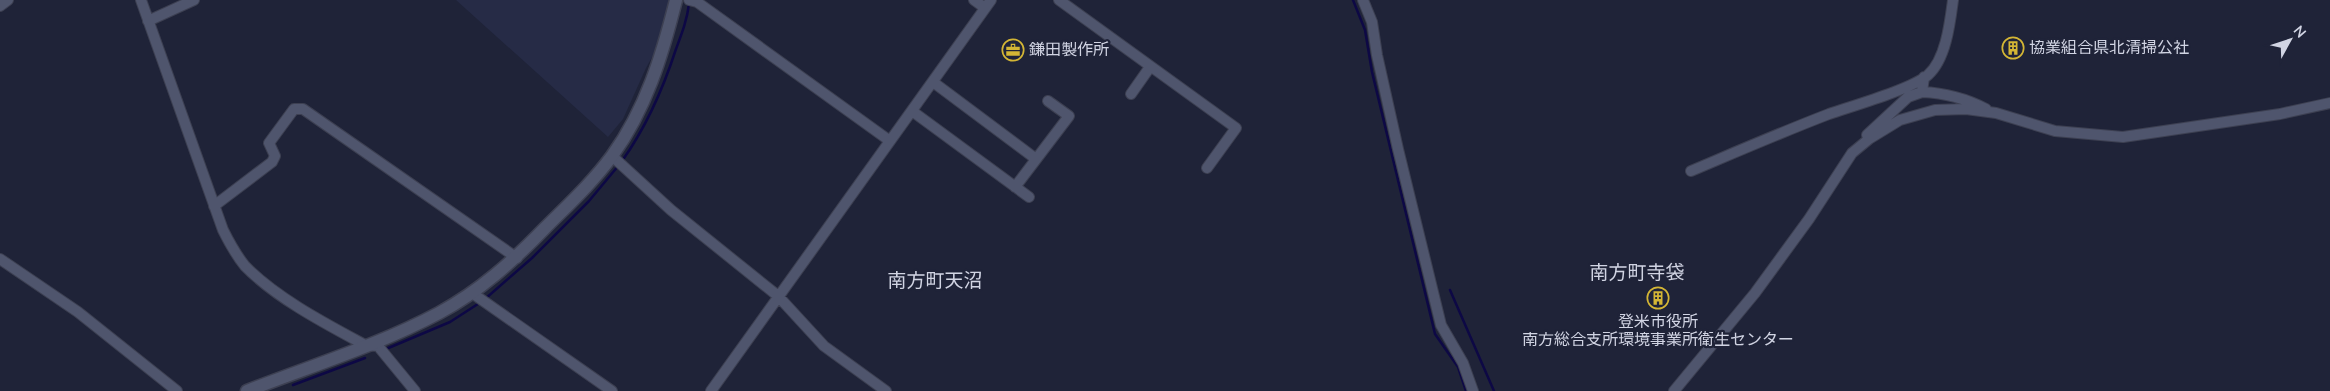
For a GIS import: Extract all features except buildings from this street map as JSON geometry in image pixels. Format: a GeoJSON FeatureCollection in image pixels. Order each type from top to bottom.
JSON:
{"type":"FeatureCollection","features":[{"type":"Feature","properties":{"kind":"street"},"geometry":{"type":"LineString","coordinates":[[0,6],[8,0]]}},
{"type":"Feature","properties":{"kind":"street"},"geometry":{"type":"LineString","coordinates":[[141,0],[223,230],[246,266],[276,292],[365,345],[378,346],[415,391]]}},
{"type":"Feature","properties":{"kind":"street"},"geometry":{"type":"LineString","coordinates":[[148,21],[194,0]]}},
{"type":"Feature","properties":{"kind":"street"},"geometry":{"type":"LineString","coordinates":[[247,391],[479,298],[586,188],[617,161],[630,127],[656,73],[676,0]]}},
{"type":"Feature","properties":{"kind":"street"},"geometry":{"type":"LineString","coordinates":[[711,391],[988,4],[974,0]]}},
{"type":"Feature","properties":{"kind":"street"},"geometry":{"type":"LineString","coordinates":[[1059,0],[1236,128],[1207,168]]}},
{"type":"Feature","properties":{"kind":"street"},"geometry":{"type":"LineString","coordinates":[[1363,0],[1372,22],[1377,54],[1398,149],[1441,325],[1463,363],[1473,391]]}},
{"type":"Feature","properties":{"kind":"street"},"geometry":{"type":"LineString","coordinates":[[1691,171],[1796,127],[1910,85],[1928,75],[1940,56],[1945,43],[1953,0]]}},
{"type":"Feature","properties":{"kind":"street"},"geometry":{"type":"LineString","coordinates":[[691,1],[752,40],[890,140]]}},
{"type":"Feature","properties":{"kind":"street"},"geometry":{"type":"LineString","coordinates":[[1131,94],[1150,67]]}},
{"type":"Feature","properties":{"kind":"street"},"geometry":{"type":"LineString","coordinates":[[1922,92],[1924,77]]}},
{"type":"Feature","properties":{"kind":"street"},"geometry":{"type":"LineString","coordinates":[[933,82],[1036,159]]}},
{"type":"Feature","properties":{"kind":"street"},"geometry":{"type":"LineString","coordinates":[[1674,391],[1755,293],[1809,219],[1852,154],[1885,116],[1908,97],[1922,92],[1940,93],[1963,98],[1996,113],[2055,131],[2123,137],[2280,114],[2330,103]]}},
{"type":"Feature","properties":{"kind":"street"},"geometry":{"type":"LineString","coordinates":[[1015,188],[1068,116],[1048,101]]}},
{"type":"Feature","properties":{"kind":"street"},"geometry":{"type":"LineString","coordinates":[[214,206],[272,162],[275,156],[269,143],[294,109],[303,109],[516,258]]}},
{"type":"Feature","properties":{"kind":"street"},"geometry":{"type":"LineString","coordinates":[[1852,154],[1883,129],[1916,114],[1935,110],[1966,109],[1996,113]]}},
{"type":"Feature","properties":{"kind":"street"},"geometry":{"type":"LineString","coordinates":[[912,111],[1029,197]]}},
{"type":"Feature","properties":{"kind":"street"},"geometry":{"type":"LineString","coordinates":[[617,161],[732,260],[778,296],[824,346],[886,391]]}},
{"type":"Feature","properties":{"kind":"street"},"geometry":{"type":"LineString","coordinates":[[0,259],[78,312],[177,391]]}},
{"type":"Feature","properties":{"kind":"street"},"geometry":{"type":"LineString","coordinates":[[479,298],[612,391]]}},
{"type":"Feature","properties":{"kind":"shaded area"},"geometry":{"type":"Polygon","coordinates":[[[456,0],[669,0],[660,43],[646,68],[623,119],[608,137],[456,0]]]}},
{"type":"Feature","properties":{"kind":"waterway"},"geometry":{"type":"LineString","coordinates":[[1353,0],[1365,30],[1372,72],[1435,334],[1458,367],[1466,391]]}},
{"type":"Feature","properties":{"kind":"waterway"},"geometry":{"type":"LineString","coordinates":[[622,161],[647,121],[660,93],[682,32],[689,4]]}},
{"type":"Feature","properties":{"kind":"waterway"},"geometry":{"type":"LineString","coordinates":[[485,299],[532,258],[589,201],[619,165]]}},
{"type":"Feature","properties":{"kind":"waterway"},"geometry":{"type":"LineString","coordinates":[[1450,290],[1494,391]]}},
{"type":"Feature","properties":{"kind":"waterway"},"geometry":{"type":"LineString","coordinates":[[386,349],[450,322],[481,302]]}},
{"type":"Feature","properties":{"kind":"waterway"},"geometry":{"type":"LineString","coordinates":[[293,385],[365,358]]}},
{"type":"Feature","properties":{"kind":"place","name":"協業組合県北清掃公社"},"geometry":{"type":"Point","coordinates":[2013,48]}},
{"type":"Feature","properties":{"kind":"place","name":"鎌田製作所"},"geometry":{"type":"Point","coordinates":[1013,50]}},
{"type":"Feature","properties":{"kind":"place","name":"登米市役所 南方総合支所環境事業所衛生センター"},"geometry":{"type":"Point","coordinates":[1658,298]}},
{"type":"Feature","properties":{"kind":"district","name":"南方町寺袋"},"geometry":{"type":"Point","coordinates":[1637,273]}},
{"type":"Feature","properties":{"kind":"district","name":"南方町天沼"},"geometry":{"type":"Point","coordinates":[935,281]}}]}
